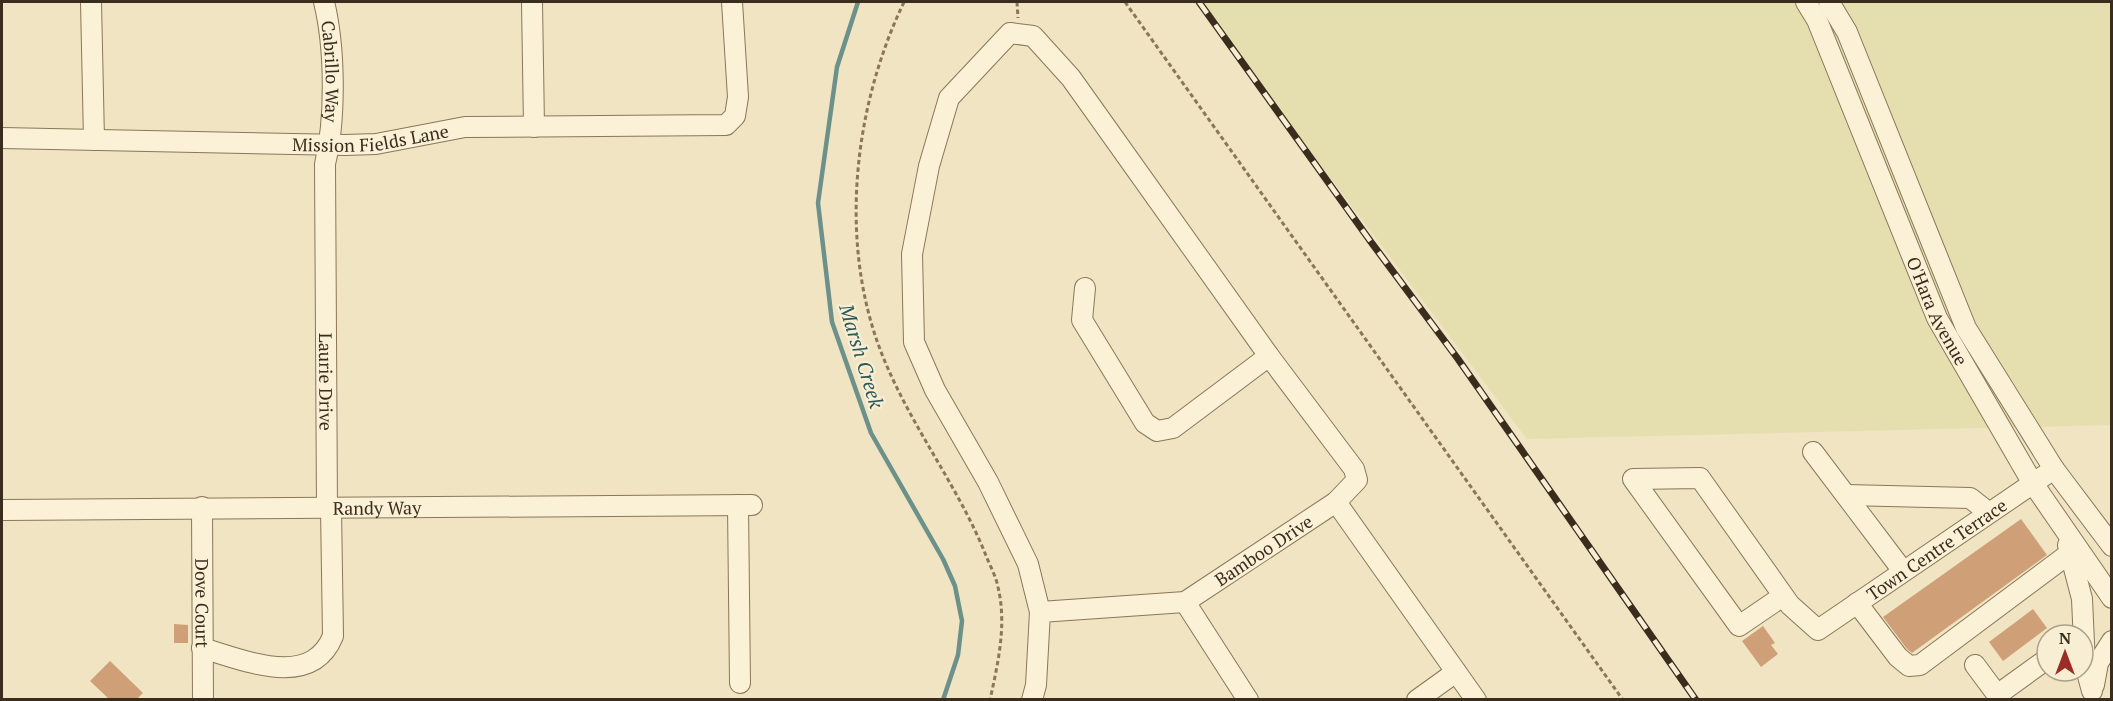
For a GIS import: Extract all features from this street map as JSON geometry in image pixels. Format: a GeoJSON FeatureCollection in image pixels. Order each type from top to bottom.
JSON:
{"type":"FeatureCollection","features":[{"type":"Feature","properties":{"kind":"street"},"geometry":{"type":"LineString","coordinates":[[91,2],[94,140]]}},
{"type":"Feature","properties":{"kind":"street","name":"Cabrillo Way"},"geometry":{"type":"LineString","coordinates":[[324,2],[332,35],[330,144],[325,164],[327,253]]}},
{"type":"Feature","properties":{"kind":"street"},"geometry":{"type":"LineString","coordinates":[[532,2],[534,127]]}},
{"type":"Feature","properties":{"kind":"street","name":"Mission Fields Lane"},"geometry":{"type":"LineString","coordinates":[[2,138],[376,144],[465,127],[714,127],[726,125],[735,116],[738,97],[732,2]]}},
{"type":"Feature","properties":{"kind":"street","name":"O'Hara Avenue"},"geometry":{"type":"LineString","coordinates":[[1806,2],[1826,41],[1937,318],[2032,483],[2112,598]]}},
{"type":"Feature","properties":{"kind":"street","name":"O'Hara Avenue"},"geometry":{"type":"LineString","coordinates":[[1829,2],[1847,32],[1966,328],[2054,469],[2112,546]]}},
{"type":"Feature","properties":{"kind":"street"},"geometry":{"type":"LineString","coordinates":[[1032,699],[1036,685],[1040,612],[1028,564],[988,482],[935,390],[914,342],[912,254],[929,166],[949,98],[1011,33],[1033,36],[1071,78],[1269,356],[1173,428],[1157,431],[1145,423],[1082,320],[1085,288]]}},
{"type":"Feature","properties":{"kind":"street","name":"Laurie Drive"},"geometry":{"type":"LineString","coordinates":[[202,648],[281,667],[298,667],[311,663],[327,651],[333,636],[329,509],[327,253]]}},
{"type":"Feature","properties":{"kind":"street","name":"Bamboo Drive"},"geometry":{"type":"LineString","coordinates":[[1040,612],[1185,602],[1336,502],[1357,480],[1354,469],[1269,356]]}},
{"type":"Feature","properties":{"kind":"street"},"geometry":{"type":"LineString","coordinates":[[1814,452],[1903,571]]}},
{"type":"Feature","properties":{"kind":"street","name":"Town Centre Terrace"},"geometry":{"type":"LineString","coordinates":[[1783,596],[1818,630],[2054,469]]}},
{"type":"Feature","properties":{"kind":"street"},"geometry":{"type":"LineString","coordinates":[[1700,478],[1783,596],[1739,626],[1633,479],[1700,478]]}},
{"type":"Feature","properties":{"kind":"street"},"geometry":{"type":"LineString","coordinates":[[1846,495],[1970,498],[1988,513]]}},
{"type":"Feature","properties":{"kind":"street"},"geometry":{"type":"LineString","coordinates":[[1336,502],[1476,699]]}},
{"type":"Feature","properties":{"kind":"street","name":"Randy Way"},"geometry":{"type":"LineString","coordinates":[[2,510],[745,505],[740,683]]}},
{"type":"Feature","properties":{"kind":"street","name":"Dove Court"},"geometry":{"type":"LineString","coordinates":[[202,507],[203,699]]}},
{"type":"Feature","properties":{"kind":"street"},"geometry":{"type":"LineString","coordinates":[[2065,530],[2082,600],[2085,665],[2092,695]]}},
{"type":"Feature","properties":{"kind":"street"},"geometry":{"type":"LineString","coordinates":[[1857,603],[1898,657],[1910,666],[1920,664],[2070,553]]}},
{"type":"Feature","properties":{"kind":"street"},"geometry":{"type":"LineString","coordinates":[[1185,602],[1248,699]]}},
{"type":"Feature","properties":{"kind":"street"},"geometry":{"type":"LineString","coordinates":[[2092,695],[2098,663],[2112,641]]}},
{"type":"Feature","properties":{"kind":"street"},"geometry":{"type":"LineString","coordinates":[[1975,665],[1999,697],[2035,668]]}},
{"type":"Feature","properties":{"kind":"street"},"geometry":{"type":"LineString","coordinates":[[1417,699],[1456,672]]}},
{"type":"Feature","properties":{"kind":"path"},"geometry":{"type":"LineString","coordinates":[[1125,2],[1623,699]]}},
{"type":"Feature","properties":{"kind":"shaded area"},"geometry":{"type":"Polygon","coordinates":[[[1198,2],[2111,2],[2111,425],[1527,439],[1198,2]]]}},
{"type":"Feature","properties":{"kind":"building"},"geometry":{"type":"Polygon","coordinates":[[[2021,519],[2047,555],[1912,653],[1907,649],[1883,617],[2021,519]]]}},
{"type":"Feature","properties":{"kind":"building"},"geometry":{"type":"Polygon","coordinates":[[[2033,609],[2043,623],[2035,623],[2035,637],[2003,661],[1989,642],[2033,609]]]}},
{"type":"Feature","properties":{"kind":"building"},"geometry":{"type":"Polygon","coordinates":[[[174,624],[188,625],[188,643],[174,643],[174,624]]]}},
{"type":"Feature","properties":{"kind":"building"},"geometry":{"type":"Polygon","coordinates":[[[1763,626],[1775,643],[1771,645],[1778,654],[1761,667],[1742,641],[1763,626]]]}},
{"type":"Feature","properties":{"kind":"building"},"geometry":{"type":"Polygon","coordinates":[[[110,661],[143,693],[137,699],[109,699],[90,681],[110,661]]]}},
{"type":"Feature","properties":{"kind":"waterway","name":"Marsh Creek"},"geometry":{"type":"LineString","coordinates":[[858,2],[837,67],[818,203],[832,322],[871,433],[943,559],[955,586],[962,621],[958,655],[943,700]]}},
{"type":"Feature","properties":{"kind":"railway"},"geometry":{"type":"LineString","coordinates":[[1199,2],[1458,359],[1696,700]]}}]}
